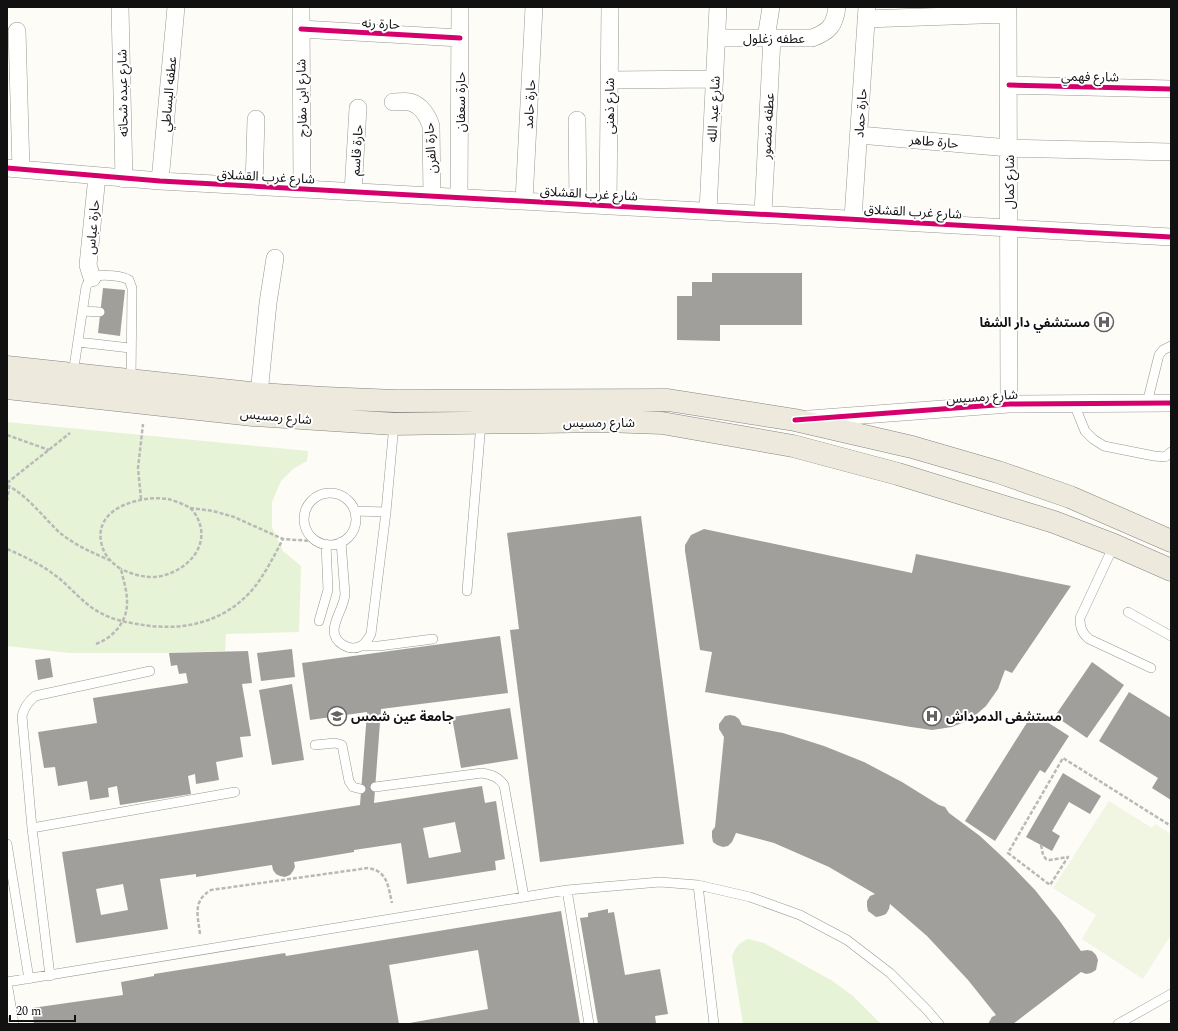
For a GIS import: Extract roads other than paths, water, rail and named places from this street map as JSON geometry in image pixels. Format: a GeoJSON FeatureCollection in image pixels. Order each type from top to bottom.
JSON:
{"type":"FeatureCollection","features":[{"type":"Feature","properties":{"kind":"main road","name":"شارع رمسيس"},"geometry":{"type":"LineString","coordinates":[[7,367],[259,394],[396,401],[668,400],[795,420],[912,447],[998,472],[1070,497],[1171,541]]}},
{"type":"Feature","properties":{"kind":"main road","name":"شارع رمسيس"},"geometry":{"type":"LineString","coordinates":[[7,388],[253,415],[394,424],[605,421],[662,423],[793,446],[898,474],[1054,522],[1114,545],[1171,570]]}},
{"type":"Feature","properties":{"kind":"street","name":"شارع عبده شحاته"},"geometry":{"type":"LineString","coordinates":[[122,7],[124,179]]}},
{"type":"Feature","properties":{"kind":"street","name":"عطفه البساطي"},"geometry":{"type":"LineString","coordinates":[[160,181],[176,7]]}},
{"type":"Feature","properties":{"kind":"street","name":"شارع ابن مفارج"},"geometry":{"type":"LineString","coordinates":[[301,7],[302,189]]}},
{"type":"Feature","properties":{"kind":"street","name":"حارة سعفان"},"geometry":{"type":"LineString","coordinates":[[459,197],[460,7]]}},
{"type":"Feature","properties":{"kind":"street","name":"حارة حامد"},"geometry":{"type":"LineString","coordinates":[[524,201],[534,7]]}},
{"type":"Feature","properties":{"kind":"street","name":"شارع ذهنى"},"geometry":{"type":"LineString","coordinates":[[608,205],[610,7]]}},
{"type":"Feature","properties":{"kind":"street","name":"شارع عبد الله"},"geometry":{"type":"LineString","coordinates":[[708,210],[718,7]]}},
{"type":"Feature","properties":{"kind":"street","name":"عطفه منصور"},"geometry":{"type":"LineString","coordinates":[[763,213],[771,7]]}},
{"type":"Feature","properties":{"kind":"street","name":"عطفه زغلول"},"geometry":{"type":"LineString","coordinates":[[717,38],[812,38],[822,34],[831,27],[836,18],[836,7]]}},
{"type":"Feature","properties":{"kind":"street"},"geometry":{"type":"LineString","coordinates":[[866,13],[1008,11]]}},
{"type":"Feature","properties":{"kind":"street","name":"شارع كمال"},"geometry":{"type":"LineString","coordinates":[[1008,11],[1009,404]]}},
{"type":"Feature","properties":{"kind":"street","name":"حارة حماد"},"geometry":{"type":"LineString","coordinates":[[853,218],[866,13]]}},
{"type":"Feature","properties":{"kind":"street","name":"حارة رنه"},"geometry":{"type":"LineString","coordinates":[[301,29],[460,38]]}},
{"type":"Feature","properties":{"kind":"street"},"geometry":{"type":"LineString","coordinates":[[14,169],[16,31]]}},
{"type":"Feature","properties":{"kind":"street"},"geometry":{"type":"LineString","coordinates":[[609,80],[715,79]]}},
{"type":"Feature","properties":{"kind":"street","name":"شارع فهمي"},"geometry":{"type":"LineString","coordinates":[[1008,85],[1171,89]]}},
{"type":"Feature","properties":{"kind":"street","name":"حارة الفرن"},"geometry":{"type":"LineString","coordinates":[[393,102],[411,102],[423,111],[429,118],[431,126],[432,196]]}},
{"type":"Feature","properties":{"kind":"street","name":"حارة قاسم"},"geometry":{"type":"LineString","coordinates":[[353,192],[358,108]]}},
{"type":"Feature","properties":{"kind":"street"},"geometry":{"type":"LineString","coordinates":[[254,186],[256,118]]}},
{"type":"Feature","properties":{"kind":"street"},"geometry":{"type":"LineString","coordinates":[[578,120],[578,203]]}},
{"type":"Feature","properties":{"kind":"street","name":"حارة طاهر"},"geometry":{"type":"LineString","coordinates":[[859,135],[1009,148],[1171,152]]}},
{"type":"Feature","properties":{"kind":"street","name":"شارع غرب القشلاق"},"geometry":{"type":"LineString","coordinates":[[14,169],[124,179],[763,213],[1171,237]]}},
{"type":"Feature","properties":{"kind":"street","name":"حارة عباس"},"geometry":{"type":"LineString","coordinates":[[92,278],[88,265],[96,176]]}},
{"type":"Feature","properties":{"kind":"street"},"geometry":{"type":"LineString","coordinates":[[259,394],[268,303],[276,258]]}},
{"type":"Feature","properties":{"kind":"street","name":"شارع رمسيس"},"geometry":{"type":"LineString","coordinates":[[795,420],[1009,404],[1171,403]]}},
{"type":"Feature","properties":{"kind":"lane"},"geometry":{"type":"LineString","coordinates":[[73,374],[82,311],[88,282],[98,275],[122,277],[129,280],[132,288],[127,314],[131,380]]}},
{"type":"Feature","properties":{"kind":"lane"},"geometry":{"type":"LineString","coordinates":[[82,311],[100,312]]}},
{"type":"Feature","properties":{"kind":"lane"},"geometry":{"type":"LineString","coordinates":[[78,342],[130,348]]}},
{"type":"Feature","properties":{"kind":"lane"},"geometry":{"type":"LineString","coordinates":[[1147,403],[1159,355],[1163,350],[1171,346]]}},
{"type":"Feature","properties":{"kind":"lane"},"geometry":{"type":"LineString","coordinates":[[1074,404],[1085,431],[1093,439],[1104,446],[1164,457],[1171,452]]}},
{"type":"Feature","properties":{"kind":"lane"},"geometry":{"type":"LineString","coordinates":[[467,591],[481,423]]}},
{"type":"Feature","properties":{"kind":"lane"},"geometry":{"type":"LineString","coordinates":[[362,646],[371,634],[386,512],[394,424]]}},
{"type":"Feature","properties":{"kind":"lane"},"geometry":{"type":"LineString","coordinates":[[333,492],[343,496],[350,502],[355,512],[355,526],[348,538],[334,545],[317,542],[309,535],[304,525],[303,515],[307,506],[313,498],[322,493],[333,492]]}},
{"type":"Feature","properties":{"kind":"lane"},"geometry":{"type":"LineString","coordinates":[[355,512],[386,512]]}},
{"type":"Feature","properties":{"kind":"lane"},"geometry":{"type":"LineString","coordinates":[[342,542],[345,594],[344,602],[335,624],[334,631],[336,638],[341,644],[355,648],[433,639]]}},
{"type":"Feature","properties":{"kind":"lane"},"geometry":{"type":"LineString","coordinates":[[319,621],[328,590],[326,544]]}},
{"type":"Feature","properties":{"kind":"lane"},"geometry":{"type":"LineString","coordinates":[[1114,545],[1080,618],[1081,629],[1084,635],[1089,639],[1151,668]]}},
{"type":"Feature","properties":{"kind":"lane"},"geometry":{"type":"LineString","coordinates":[[1128,612],[1171,636]]}},
{"type":"Feature","properties":{"kind":"lane"},"geometry":{"type":"LineString","coordinates":[[50,976],[32,828],[22,716],[24,709],[28,702],[35,696],[150,671]]}},
{"type":"Feature","properties":{"kind":"lane"},"geometry":{"type":"LineString","coordinates":[[315,746],[336,743],[342,745],[349,781],[353,787],[361,789]]}},
{"type":"Feature","properties":{"kind":"lane"},"geometry":{"type":"LineString","coordinates":[[375,787],[482,773],[492,775],[499,779],[504,785],[524,897]]}},
{"type":"Feature","properties":{"kind":"lane"},"geometry":{"type":"LineString","coordinates":[[32,828],[234,792]]}},
{"type":"Feature","properties":{"kind":"lane"},"geometry":{"type":"LineString","coordinates":[[7,844],[29,979]]}},
{"type":"Feature","properties":{"kind":"lane"},"geometry":{"type":"LineString","coordinates":[[14,1024],[7,982],[50,976],[394,917],[567,890],[660,882],[698,885],[757,899],[800,915],[847,940],[890,972],[939,1024]]}},
{"type":"Feature","properties":{"kind":"lane"},"geometry":{"type":"LineString","coordinates":[[698,885],[714,1024]]}},
{"type":"Feature","properties":{"kind":"lane"},"geometry":{"type":"LineString","coordinates":[[567,890],[589,1024]]}},
{"type":"Feature","properties":{"kind":"lane"},"geometry":{"type":"LineString","coordinates":[[1118,1024],[1171,994]]}},
{"type":"Feature","properties":{"kind":"place","name":"مستشفي دار الشفا"},"geometry":{"type":"Point","coordinates":[1104,322]}},
{"type":"Feature","properties":{"kind":"place","name":"جامعة عين شمس"},"geometry":{"type":"Point","coordinates":[337,716]}},
{"type":"Feature","properties":{"kind":"place","name":"مستشفى الدمرداش"},"geometry":{"type":"Point","coordinates":[932,716]}}]}
